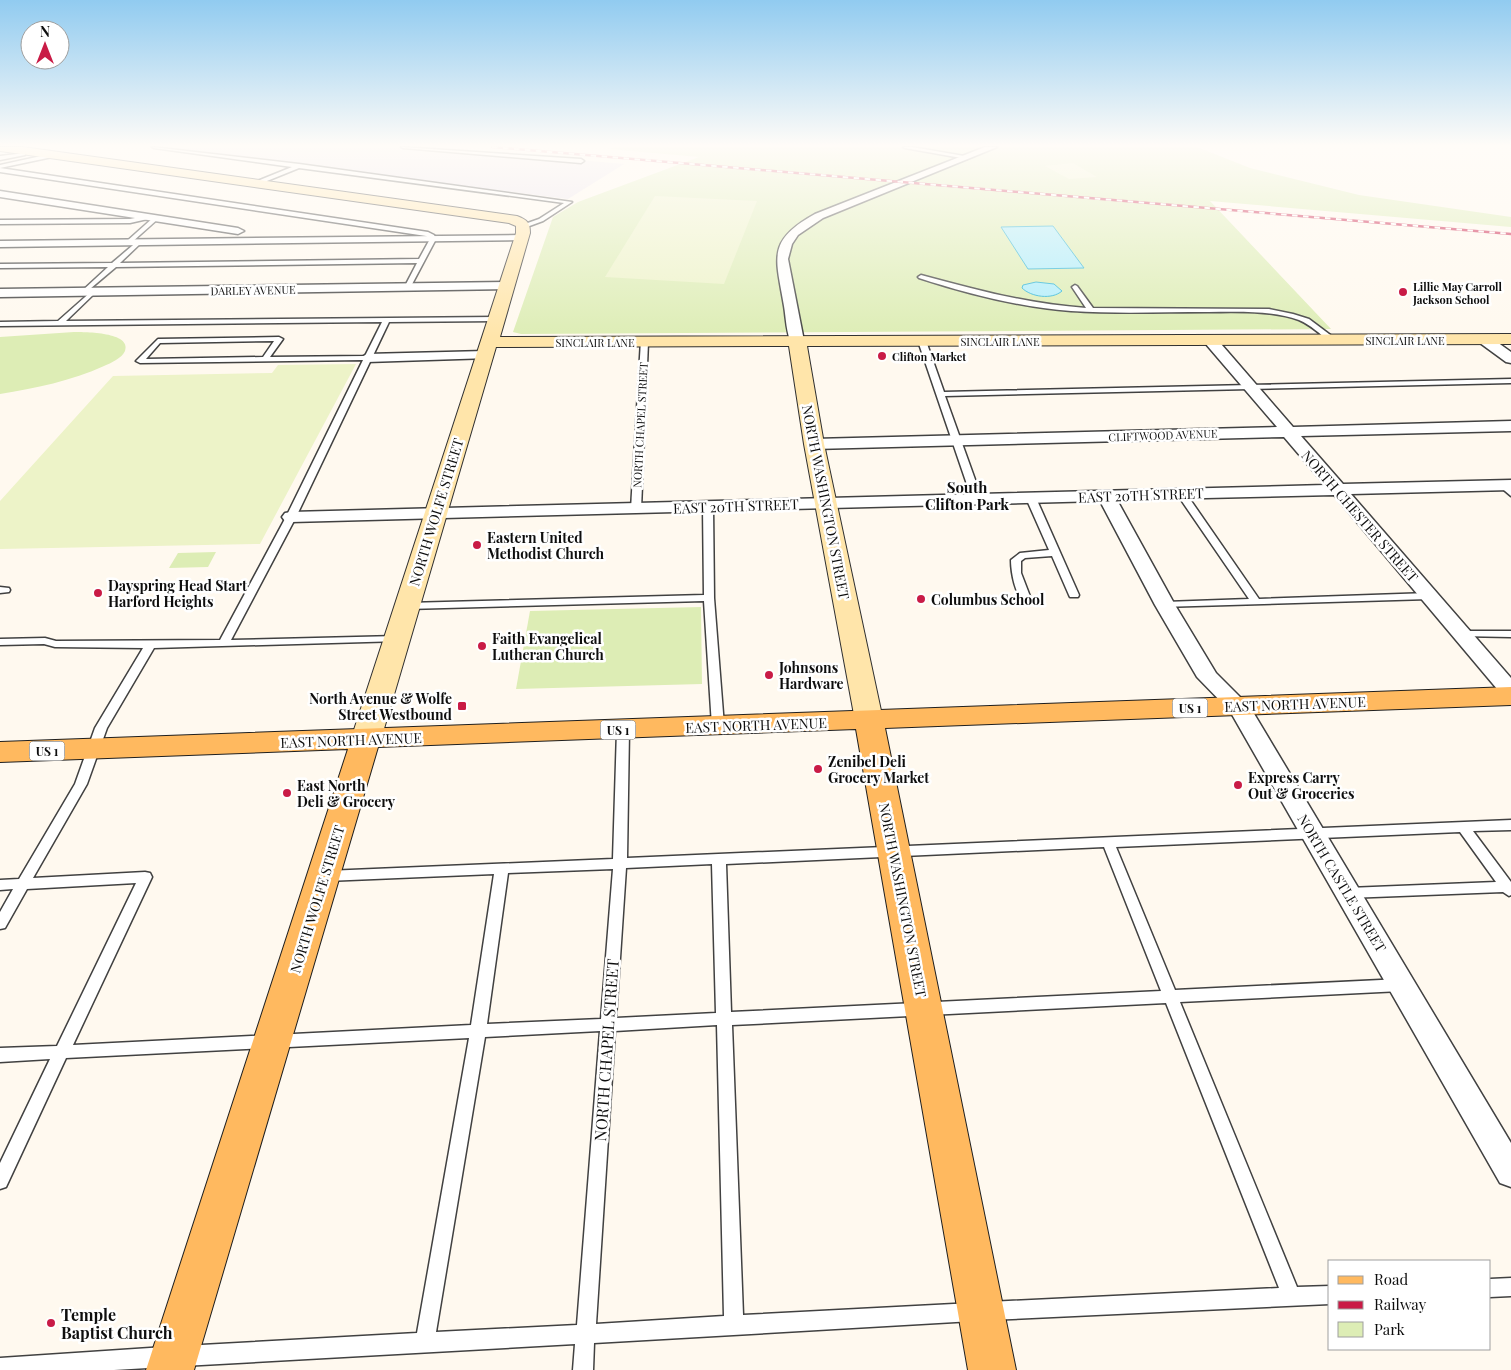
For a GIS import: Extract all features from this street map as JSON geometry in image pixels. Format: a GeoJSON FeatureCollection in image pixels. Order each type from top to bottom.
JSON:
{"type":"FeatureCollection","features":[{"type":"Feature","properties":{"kind":"main road"},"geometry":{"type":"LineString","coordinates":[[460,211],[512,219],[523,232]]}},
{"type":"Feature","properties":{"kind":"main road","name":"NORTH WOLFE STREET"},"geometry":{"type":"LineString","coordinates":[[172,1363],[523,232]]}},
{"type":"Feature","properties":{"kind":"main road","name":"SINCLAIR LANE"},"geometry":{"type":"LineString","coordinates":[[487,349],[644,342],[1511,340]]}},
{"type":"Feature","properties":{"kind":"main road","name":"NORTH WASHINGTON STREET"},"geometry":{"type":"LineString","coordinates":[[797,342],[814,444],[869,720],[992,1370]]}},
{"type":"Feature","properties":{"kind":"main road","name":"EAST NORTH AVENUE"},"geometry":{"type":"LineString","coordinates":[[0,752],[1511,696]]}},
{"type":"Feature","properties":{"kind":"street"},"geometry":{"type":"LineString","coordinates":[[113,211],[300,240]]}},
{"type":"Feature","properties":{"kind":"street"},"geometry":{"type":"LineString","coordinates":[[797,342],[782,259],[784,248],[794,234],[819,216],[832,211]]}},
{"type":"Feature","properties":{"kind":"street"},"geometry":{"type":"LineString","coordinates":[[0,244],[433,239],[523,232]]}},
{"type":"Feature","properties":{"kind":"street","name":"DARLEY AVENUE"},"geometry":{"type":"LineString","coordinates":[[0,293],[506,286]]}},
{"type":"Feature","properties":{"kind":"street","name":"NORTH CHESTER STREET"},"geometry":{"type":"LineString","coordinates":[[1210,340],[1511,691]]}},
{"type":"Feature","properties":{"kind":"street"},"geometry":{"type":"LineString","coordinates":[[1485,340],[1511,359]]}},
{"type":"Feature","properties":{"kind":"street","name":"SINCLAIR LANE"},"geometry":{"type":"LineString","coordinates":[[367,358],[487,349]]}},
{"type":"Feature","properties":{"kind":"street","name":"CLIFTWOOD AVENUE"},"geometry":{"type":"LineString","coordinates":[[814,444],[1511,426]]}},
{"type":"Feature","properties":{"kind":"street","name":"EAST 20TH STREET"},"geometry":{"type":"LineString","coordinates":[[291,517],[1338,490],[1508,488]]}},
{"type":"Feature","properties":{"kind":"street","name":"NORTH CASTLE STREET"},"geometry":{"type":"LineString","coordinates":[[1106,496],[1165,605],[1208,677],[1239,706],[1511,1172]]}},
{"type":"Feature","properties":{"kind":"lane"},"geometry":{"type":"LineString","coordinates":[[279,211],[432,236],[433,239],[407,288]]}},
{"type":"Feature","properties":{"kind":"lane"},"geometry":{"type":"LineString","coordinates":[[523,232],[555,211]]}},
{"type":"Feature","properties":{"kind":"lane"},"geometry":{"type":"LineString","coordinates":[[0,222],[130,221],[153,217]]}},
{"type":"Feature","properties":{"kind":"lane"},"geometry":{"type":"LineString","coordinates":[[60,324],[134,242],[153,217]]}},
{"type":"Feature","properties":{"kind":"lane"},"geometry":{"type":"LineString","coordinates":[[0,266],[422,261]]}},
{"type":"Feature","properties":{"kind":"lane"},"geometry":{"type":"LineString","coordinates":[[921,276],[958,289],[1000,299],[1054,307],[1091,310],[1248,310],[1278,312],[1303,319],[1333,340]]}},
{"type":"Feature","properties":{"kind":"lane"},"geometry":{"type":"LineString","coordinates":[[1075,287],[1091,310]]}},
{"type":"Feature","properties":{"kind":"lane"},"geometry":{"type":"LineString","coordinates":[[0,324],[496,318]]}},
{"type":"Feature","properties":{"kind":"lane"},"geometry":{"type":"LineString","coordinates":[[224,643],[291,517],[387,319]]}},
{"type":"Feature","properties":{"kind":"lane"},"geometry":{"type":"LineString","coordinates":[[265,359],[279,339],[158,341],[140,361],[367,358]]}},
{"type":"Feature","properties":{"kind":"lane"},"geometry":{"type":"LineString","coordinates":[[922,341],[977,499]]}},
{"type":"Feature","properties":{"kind":"lane","name":"NORTH CHAPEL STREET"},"geometry":{"type":"LineString","coordinates":[[636,509],[644,342]]}},
{"type":"Feature","properties":{"kind":"lane"},"geometry":{"type":"LineString","coordinates":[[940,394],[1511,381]]}},
{"type":"Feature","properties":{"kind":"lane"},"geometry":{"type":"LineString","coordinates":[[1182,494],[1256,602]]}},
{"type":"Feature","properties":{"kind":"lane"},"geometry":{"type":"LineString","coordinates":[[1031,498],[1074,595]]}},
{"type":"Feature","properties":{"kind":"lane"},"geometry":{"type":"LineString","coordinates":[[708,507],[709,598],[718,726]]}},
{"type":"Feature","properties":{"kind":"lane"},"geometry":{"type":"LineString","coordinates":[[1026,598],[1016,572],[1016,560],[1023,555],[1055,552]]}},
{"type":"Feature","properties":{"kind":"lane"},"geometry":{"type":"LineString","coordinates":[[1165,605],[1429,596]]}},
{"type":"Feature","properties":{"kind":"lane"},"geometry":{"type":"LineString","coordinates":[[407,606],[709,598]]}},
{"type":"Feature","properties":{"kind":"lane"},"geometry":{"type":"LineString","coordinates":[[1462,634],[1511,634]]}},
{"type":"Feature","properties":{"kind":"lane"},"geometry":{"type":"LineString","coordinates":[[0,642],[45,641],[54,644],[150,644],[397,639]]}},
{"type":"Feature","properties":{"kind":"lane"},"geometry":{"type":"LineString","coordinates":[[0,924],[81,784],[101,728],[150,644]]}},
{"type":"Feature","properties":{"kind":"lane","name":"NORTH CHAPEL STREET"},"geometry":{"type":"LineString","coordinates":[[583,1370],[620,863],[623,730]]}},
{"type":"Feature","properties":{"kind":"lane"},"geometry":{"type":"LineString","coordinates":[[324,876],[1511,825]]}},
{"type":"Feature","properties":{"kind":"lane"},"geometry":{"type":"LineString","coordinates":[[1463,827],[1509,889]]}},
{"type":"Feature","properties":{"kind":"lane"},"geometry":{"type":"LineString","coordinates":[[1108,842],[1292,1297]]}},
{"type":"Feature","properties":{"kind":"lane"},"geometry":{"type":"LineString","coordinates":[[720,859],[734,1325]]}},
{"type":"Feature","properties":{"kind":"lane"},"geometry":{"type":"LineString","coordinates":[[424,1341],[478,1031],[502,868]]}},
{"type":"Feature","properties":{"kind":"lane"},"geometry":{"type":"LineString","coordinates":[[0,885],[145,877],[0,1181]]}},
{"type":"Feature","properties":{"kind":"lane"},"geometry":{"type":"LineString","coordinates":[[1348,893],[1509,889]]}},
{"type":"Feature","properties":{"kind":"lane"},"geometry":{"type":"LineString","coordinates":[[0,1055],[1402,984]]}},
{"type":"Feature","properties":{"kind":"lane"},"geometry":{"type":"LineString","coordinates":[[1491,1288],[1511,1287]]}},
{"type":"Feature","properties":{"kind":"lane"},"geometry":{"type":"LineString","coordinates":[[0,1368],[172,1363],[424,1341],[1328,1295]]}},
{"type":"Feature","properties":{"kind":"green space"},"geometry":{"type":"Polygon","coordinates":[[[563,211],[1219,211],[1331,329],[521,334],[513,332],[553,217],[563,211]]]}},
{"type":"Feature","properties":{"kind":"green space"},"geometry":{"type":"Polygon","coordinates":[[[646,211],[753,211],[724,284],[605,277],[646,211]]]}},
{"type":"Feature","properties":{"kind":"green space"},"geometry":{"type":"Polygon","coordinates":[[[1325,211],[1469,211],[1511,217],[1511,227],[1325,211]]]}},
{"type":"Feature","properties":{"kind":"green space"},"geometry":{"type":"Polygon","coordinates":[[[74,332],[106,334],[115,337],[122,340],[125,345],[125,351],[113,362],[79,376],[0,394],[0,337],[74,332]]]}},
{"type":"Feature","properties":{"kind":"green space"},"geometry":{"type":"Polygon","coordinates":[[[356,364],[260,544],[0,549],[0,501],[113,376],[272,373],[278,365],[356,364]]]}},
{"type":"Feature","properties":{"kind":"green space"},"geometry":{"type":"Polygon","coordinates":[[[216,552],[208,567],[169,568],[178,553],[216,552]]]}},
{"type":"Feature","properties":{"kind":"green space"},"geometry":{"type":"Polygon","coordinates":[[[701,607],[702,684],[516,689],[530,611],[701,607]]]}},
{"type":"Feature","properties":{"kind":"water"},"geometry":{"type":"Polygon","coordinates":[[[1053,226],[1084,268],[1028,269],[1001,227],[1053,226]]]}},
{"type":"Feature","properties":{"kind":"water"},"geometry":{"type":"Polygon","coordinates":[[[1036,282],[1054,284],[1062,291],[1053,296],[1042,296],[1031,294],[1022,288],[1023,285],[1036,282]]]}},
{"type":"Feature","properties":{"kind":"railway"},"geometry":{"type":"LineString","coordinates":[[1241,211],[1511,234]]}},
{"type":"Feature","properties":{"kind":"place","name":"Lillie May Carroll Jackson School"},"geometry":{"type":"Point","coordinates":[1403,292]}},
{"type":"Feature","properties":{"kind":"place","name":"Clifton Market"},"geometry":{"type":"Point","coordinates":[882,356]}},
{"type":"Feature","properties":{"kind":"place","name":"Eastern United Methodist Church"},"geometry":{"type":"Point","coordinates":[477,545]}},
{"type":"Feature","properties":{"kind":"place","name":"Dayspring Head Start Harford Heights"},"geometry":{"type":"Point","coordinates":[98,593]}},
{"type":"Feature","properties":{"kind":"place","name":"Columbus School"},"geometry":{"type":"Point","coordinates":[921,599]}},
{"type":"Feature","properties":{"kind":"place","name":"Faith Evangelical Lutheran Church"},"geometry":{"type":"Point","coordinates":[482,646]}},
{"type":"Feature","properties":{"kind":"place","name":"Johnsons Hardware"},"geometry":{"type":"Point","coordinates":[769,675]}},
{"type":"Feature","properties":{"kind":"place","name":"North Avenue & Wolfe Street Westbound"},"geometry":{"type":"Point","coordinates":[462,706]}},
{"type":"Feature","properties":{"kind":"place","name":"Zenibel Deli Grocery Market"},"geometry":{"type":"Point","coordinates":[818,769]}},
{"type":"Feature","properties":{"kind":"place","name":"Express Carry Out & Groceries"},"geometry":{"type":"Point","coordinates":[1238,785]}},
{"type":"Feature","properties":{"kind":"place","name":"East North Deli & Grocery"},"geometry":{"type":"Point","coordinates":[287,793]}},
{"type":"Feature","properties":{"kind":"place","name":"Temple Baptist Church"},"geometry":{"type":"Point","coordinates":[51,1323]}},
{"type":"Feature","properties":{"kind":"district","name":"South Clifton Park"},"geometry":{"type":"Point","coordinates":[967,496]}}]}
